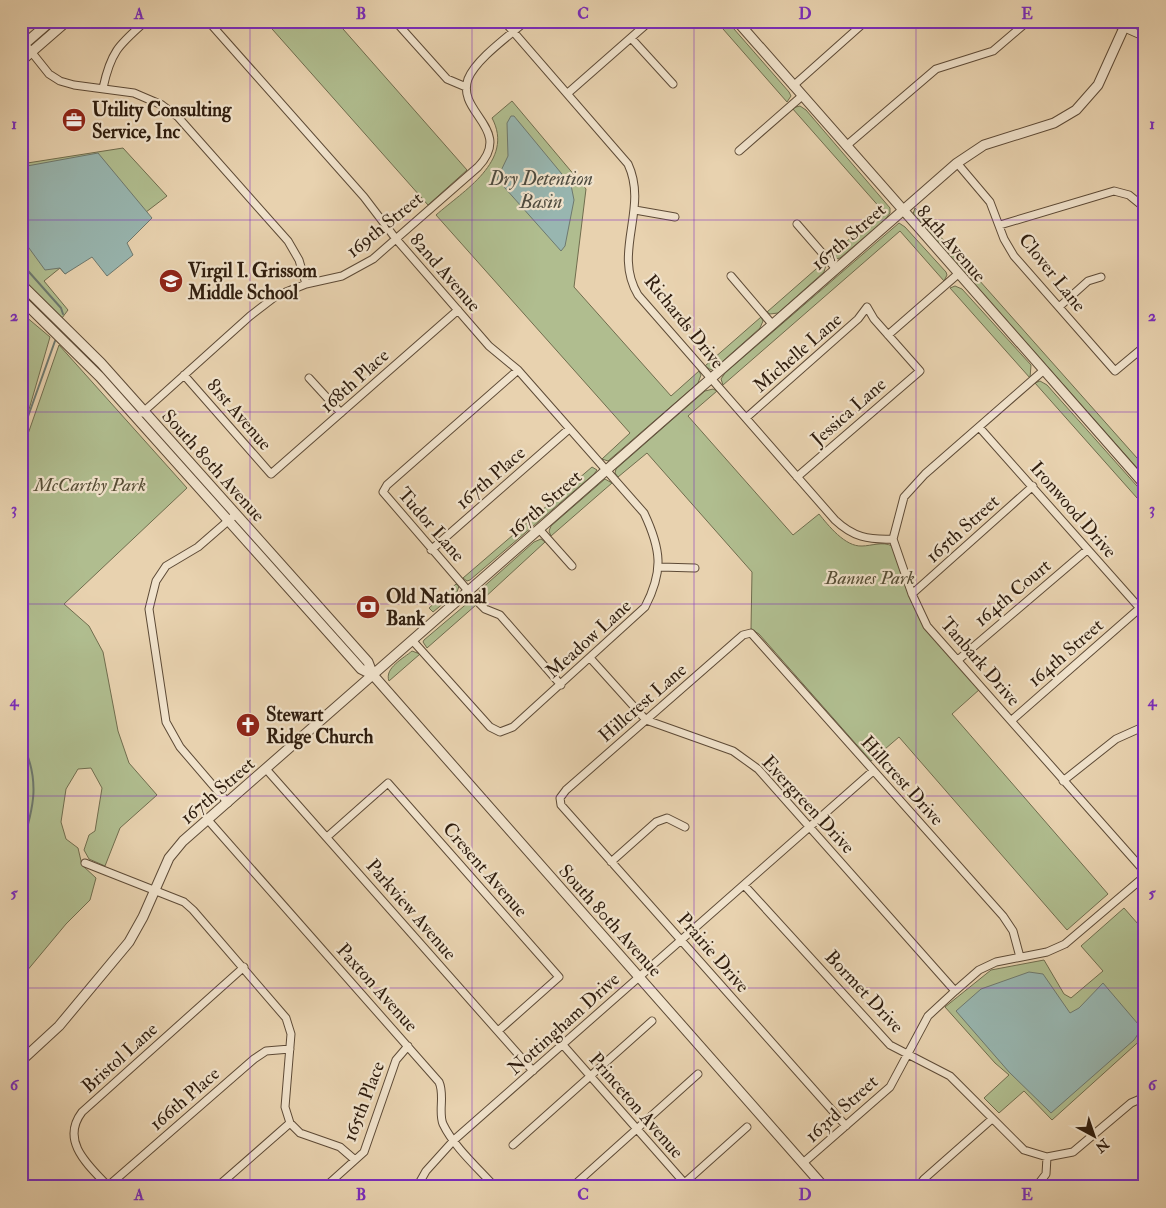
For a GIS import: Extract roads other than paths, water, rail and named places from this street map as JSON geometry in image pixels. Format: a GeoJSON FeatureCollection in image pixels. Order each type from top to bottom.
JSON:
{"type":"FeatureCollection","features":[{"type":"Feature","properties":{"kind":"street"},"geometry":{"type":"LineString","coordinates":[[51,21],[23,46],[32,52],[49,74],[60,81],[144,96],[178,117],[288,241],[299,260],[306,284]]}},
{"type":"Feature","properties":{"kind":"street"},"geometry":{"type":"LineString","coordinates":[[21,61],[67,21]]}},
{"type":"Feature","properties":{"kind":"street"},"geometry":{"type":"LineString","coordinates":[[103,88],[112,55],[120,44],[146,21]]}},
{"type":"Feature","properties":{"kind":"street","name":"82nd Avenue"},"geometry":{"type":"LineString","coordinates":[[208,21],[364,197],[396,239],[489,346],[518,370],[606,470]]}},
{"type":"Feature","properties":{"kind":"street"},"geometry":{"type":"LineString","coordinates":[[395,21],[448,78],[466,87],[471,73],[478,64],[526,21]]}},
{"type":"Feature","properties":{"kind":"street","name":"Richards Drive"},"geometry":{"type":"LineString","coordinates":[[504,21],[628,164],[636,189],[635,210],[627,259],[631,283],[642,300],[835,520],[852,534],[873,540],[893,539]]}},
{"type":"Feature","properties":{"kind":"street"},"geometry":{"type":"LineString","coordinates":[[568,93],[650,21]]}},
{"type":"Feature","properties":{"kind":"street"},"geometry":{"type":"LineString","coordinates":[[792,86],[866,21]]}},
{"type":"Feature","properties":{"kind":"street"},"geometry":{"type":"LineString","coordinates":[[846,146],[936,69],[993,51],[1028,21]]}},
{"type":"Feature","properties":{"kind":"street"},"geometry":{"type":"LineString","coordinates":[[1109,21],[1126,25],[1145,38]]}},
{"type":"Feature","properties":{"kind":"street","name":"84th Avenue"},"geometry":{"type":"LineString","coordinates":[[740,22],[792,86],[1145,485]]}},
{"type":"Feature","properties":{"kind":"street","name":"167th Street"},"geometry":{"type":"LineString","coordinates":[[21,1061],[65,1019],[129,942],[169,858],[183,841],[957,164],[984,145],[1054,123],[1076,110],[1098,85],[1126,25]]}},
{"type":"Feature","properties":{"kind":"street"},"geometry":{"type":"LineString","coordinates":[[631,38],[673,84]]}},
{"type":"Feature","properties":{"kind":"street","name":"169th Street"},"geometry":{"type":"LineString","coordinates":[[137,418],[262,306],[285,291],[306,284],[330,280],[360,267],[396,239],[485,157],[489,146],[488,132],[482,119],[471,106],[466,87]]}},
{"type":"Feature","properties":{"kind":"street"},"geometry":{"type":"LineString","coordinates":[[739,151],[802,96]]}},
{"type":"Feature","properties":{"kind":"street","name":"Clover Lane"},"geometry":{"type":"LineString","coordinates":[[957,164],[990,202],[1009,249],[1115,371],[1145,346]]}},
{"type":"Feature","properties":{"kind":"street"},"geometry":{"type":"LineString","coordinates":[[1000,225],[1114,191],[1129,195],[1145,208]]}},
{"type":"Feature","properties":{"kind":"street"},"geometry":{"type":"LineString","coordinates":[[635,210],[675,217]]}},
{"type":"Feature","properties":{"kind":"street"},"geometry":{"type":"LineString","coordinates":[[797,224],[836,268]]}},
{"type":"Feature","properties":{"kind":"street"},"geometry":{"type":"LineString","coordinates":[[888,335],[958,274]]}},
{"type":"Feature","properties":{"kind":"street"},"geometry":{"type":"LineString","coordinates":[[731,276],[772,324]]}},
{"type":"Feature","properties":{"kind":"street"},"geometry":{"type":"LineString","coordinates":[[1059,307],[1088,281],[1101,277]]}},
{"type":"Feature","properties":{"kind":"street","name":"South 80th Avenue"},"geometry":{"type":"LineString","coordinates":[[21,284],[74,334],[145,410],[368,662],[373,675],[824,1187]]}},
{"type":"Feature","properties":{"kind":"street"},"geometry":{"type":"LineString","coordinates":[[23,304],[35,297]]}},
{"type":"Feature","properties":{"kind":"street","name":"South 80th Avenue"},"geometry":{"type":"LineString","coordinates":[[23,304],[94,371],[361,669],[373,675]]}},
{"type":"Feature","properties":{"kind":"street","name":"Michelle Lane"},"geometry":{"type":"LineString","coordinates":[[746,418],[858,320],[867,307],[888,335]]}},
{"type":"Feature","properties":{"kind":"street","name":"168th Place"},"geometry":{"type":"LineString","coordinates":[[271,474],[458,310]]}},
{"type":"Feature","properties":{"kind":"street","name":"Jessica Lane"},"geometry":{"type":"LineString","coordinates":[[798,477],[920,370],[888,335]]}},
{"type":"Feature","properties":{"kind":"street","name":"Tudor Lane"},"geometry":{"type":"LineString","coordinates":[[518,370],[384,490],[386,497],[484,609],[500,616],[560,685]]}},
{"type":"Feature","properties":{"kind":"street"},"geometry":{"type":"LineString","coordinates":[[893,539],[904,498],[924,474],[1044,370]]}},
{"type":"Feature","properties":{"kind":"street","name":"81st Avenue"},"geometry":{"type":"LineString","coordinates":[[184,375],[271,474]]}},
{"type":"Feature","properties":{"kind":"street"},"geometry":{"type":"LineString","coordinates":[[309,378],[341,413]]}},
{"type":"Feature","properties":{"kind":"street","name":"Ironwood Drive"},"geometry":{"type":"LineString","coordinates":[[979,427],[1143,611]]}},
{"type":"Feature","properties":{"kind":"street","name":"167th Place"},"geometry":{"type":"LineString","coordinates":[[432,550],[570,429]]}},
{"type":"Feature","properties":{"kind":"street","name":"Meadow Lane"},"geometry":{"type":"LineString","coordinates":[[412,640],[490,727],[500,732],[513,727],[591,659],[645,608],[652,595],[660,567],[653,531],[644,513],[606,470]]}},
{"type":"Feature","properties":{"kind":"street","name":"165th Street"},"geometry":{"type":"LineString","coordinates":[[912,594],[1033,486]]}},
{"type":"Feature","properties":{"kind":"street"},"geometry":{"type":"LineString","coordinates":[[228,803],[180,747],[166,722],[149,608],[156,581],[166,566],[198,547],[236,514]]}},
{"type":"Feature","properties":{"kind":"street"},"geometry":{"type":"LineString","coordinates":[[539,529],[572,566]]}},
{"type":"Feature","properties":{"kind":"street","name":"Tanbark Drive"},"geometry":{"type":"LineString","coordinates":[[893,539],[912,594],[927,626],[1012,720],[1145,874]]}},
{"type":"Feature","properties":{"kind":"street","name":"164th Court"},"geometry":{"type":"LineString","coordinates":[[958,660],[1087,550]]}},
{"type":"Feature","properties":{"kind":"street"},"geometry":{"type":"LineString","coordinates":[[660,567],[695,568]]}},
{"type":"Feature","properties":{"kind":"street","name":"164th Street"},"geometry":{"type":"LineString","coordinates":[[1012,720],[1143,611]]}},
{"type":"Feature","properties":{"kind":"street","name":"Hillcrest Lane"},"geometry":{"type":"LineString","coordinates":[[560,798],[646,720],[743,635],[748,633]]}},
{"type":"Feature","properties":{"kind":"street","name":"Hillcrest Drive"},"geometry":{"type":"LineString","coordinates":[[748,633],[754,635],[872,771],[1003,916],[1013,931],[1020,957]]}},
{"type":"Feature","properties":{"kind":"street","name":"Evergreen Drive"},"geometry":{"type":"LineString","coordinates":[[591,659],[646,720],[732,751],[758,769],[955,991]]}},
{"type":"Feature","properties":{"kind":"street"},"geometry":{"type":"LineString","coordinates":[[1064,781],[1116,739],[1145,726]]}},
{"type":"Feature","properties":{"kind":"street","name":"Parkview Avenue"},"geometry":{"type":"LineString","coordinates":[[266,769],[533,1071]]}},
{"type":"Feature","properties":{"kind":"street","name":"Nottingham Drive"},"geometry":{"type":"LineString","coordinates":[[417,1187],[426,1171],[454,1140],[872,771]]}},
{"type":"Feature","properties":{"kind":"street","name":"Cresent Avenue"},"geometry":{"type":"LineString","coordinates":[[327,837],[388,783],[559,977],[498,1031]]}},
{"type":"Feature","properties":{"kind":"street","name":"Prairie Drive"},"geometry":{"type":"LineString","coordinates":[[560,798],[561,805],[682,939],[846,1126]]}},
{"type":"Feature","properties":{"kind":"street"},"geometry":{"type":"LineString","coordinates":[[611,862],[656,822],[667,818],[685,827]]}},
{"type":"Feature","properties":{"kind":"street","name":"Paxton Avenue"},"geometry":{"type":"LineString","coordinates":[[208,820],[440,1082],[443,1090],[442,1122],[454,1140],[495,1187]]}},
{"type":"Feature","properties":{"kind":"street"},"geometry":{"type":"LineString","coordinates":[[85,864],[184,902],[244,967],[286,1018],[291,1034],[285,1107],[290,1123],[300,1133],[340,1147],[355,1160]]}},
{"type":"Feature","properties":{"kind":"street","name":"163rd Street"},"geometry":{"type":"LineString","coordinates":[[803,1163],[890,1087],[928,1016],[955,991],[987,966],[1047,952],[1065,944],[1145,874]]}},
{"type":"Feature","properties":{"kind":"street","name":"Bormet Drive"},"geometry":{"type":"LineString","coordinates":[[744,885],[890,1045],[950,1076],[1020,1147],[1047,1157]]}},
{"type":"Feature","properties":{"kind":"street","name":"Bristol Lane"},"geometry":{"type":"LineString","coordinates":[[108,1186],[83,1159],[75,1146],[73,1133],[76,1119],[244,967]]}},
{"type":"Feature","properties":{"kind":"street"},"geometry":{"type":"LineString","coordinates":[[513,1145],[652,1021]]}},
{"type":"Feature","properties":{"kind":"street","name":"Princeton Avenue"},"geometry":{"type":"LineString","coordinates":[[563,1045],[684,1185]]}},
{"type":"Feature","properties":{"kind":"street","name":"165th Place"},"geometry":{"type":"LineString","coordinates":[[325,1187],[364,1152],[396,1060],[408,1046]]}},
{"type":"Feature","properties":{"kind":"street","name":"166th Place"},"geometry":{"type":"LineString","coordinates":[[108,1186],[254,1059],[272,1050],[290,1049]]}},
{"type":"Feature","properties":{"kind":"street"},"geometry":{"type":"LineString","coordinates":[[572,1187],[698,1074]]}},
{"type":"Feature","properties":{"kind":"street"},"geometry":{"type":"LineString","coordinates":[[1036,1187],[1046,1174],[1047,1157],[1060,1156],[1078,1150],[1131,1104],[1145,1098]]}},
{"type":"Feature","properties":{"kind":"street"},"geometry":{"type":"LineString","coordinates":[[918,1187],[924,1179],[992,1119]]}},
{"type":"Feature","properties":{"kind":"street"},"geometry":{"type":"LineString","coordinates":[[217,1187],[290,1123]]}},
{"type":"Feature","properties":{"kind":"street"},"geometry":{"type":"LineString","coordinates":[[684,1185],[747,1127]]}},
{"type":"Feature","properties":{"kind":"water","name":"Dry Detention Basin"},"geometry":{"type":"Polygon","coordinates":[[[511,116],[514,116],[571,185],[574,200],[565,246],[561,251],[497,179],[508,156],[507,123],[511,116]]]}},
{"type":"Feature","properties":{"kind":"water"},"geometry":{"type":"Polygon","coordinates":[[[98,153],[152,218],[127,243],[133,255],[107,276],[92,257],[65,274],[60,268],[45,270],[21,237],[21,173],[27,166],[98,153]]]}},
{"type":"Feature","properties":{"kind":"water"},"geometry":{"type":"Polygon","coordinates":[[[1029,972],[1043,974],[1070,1013],[1079,1008],[1103,983],[1138,1024],[1138,1034],[1134,1040],[1051,1113],[1009,1072],[956,1011],[981,989],[1029,972]]]}},
{"type":"Feature","properties":{"kind":"waterway"},"geometry":{"type":"LineString","coordinates":[[21,263],[61,308],[63,314]]}},
{"type":"Feature","properties":{"kind":"waterway"},"geometry":{"type":"LineString","coordinates":[[21,436],[55,341]]}},
{"type":"Feature","properties":{"kind":"waterway"},"geometry":{"type":"LineString","coordinates":[[21,740],[27,754],[33,781],[32,807],[21,848]]}},
{"type":"Feature","properties":{"kind":"place","name":"Utility Consulting Service, Inc"},"geometry":{"type":"Point","coordinates":[74,120]}},
{"type":"Feature","properties":{"kind":"place","name":"Virgil I. Grissom Middle School"},"geometry":{"type":"Point","coordinates":[171,281]}},
{"type":"Feature","properties":{"kind":"place","name":"Old National Bank"},"geometry":{"type":"Point","coordinates":[368,607]}},
{"type":"Feature","properties":{"kind":"place","name":"Stewart Ridge Church"},"geometry":{"type":"Point","coordinates":[248,725]}},
{"type":"Feature","properties":{"kind":"park label","name":"McCarthy Park"},"geometry":{"type":"Point","coordinates":[90,484]}},
{"type":"Feature","properties":{"kind":"park label","name":"Bannes Park"},"geometry":{"type":"Point","coordinates":[870,577]}}]}
